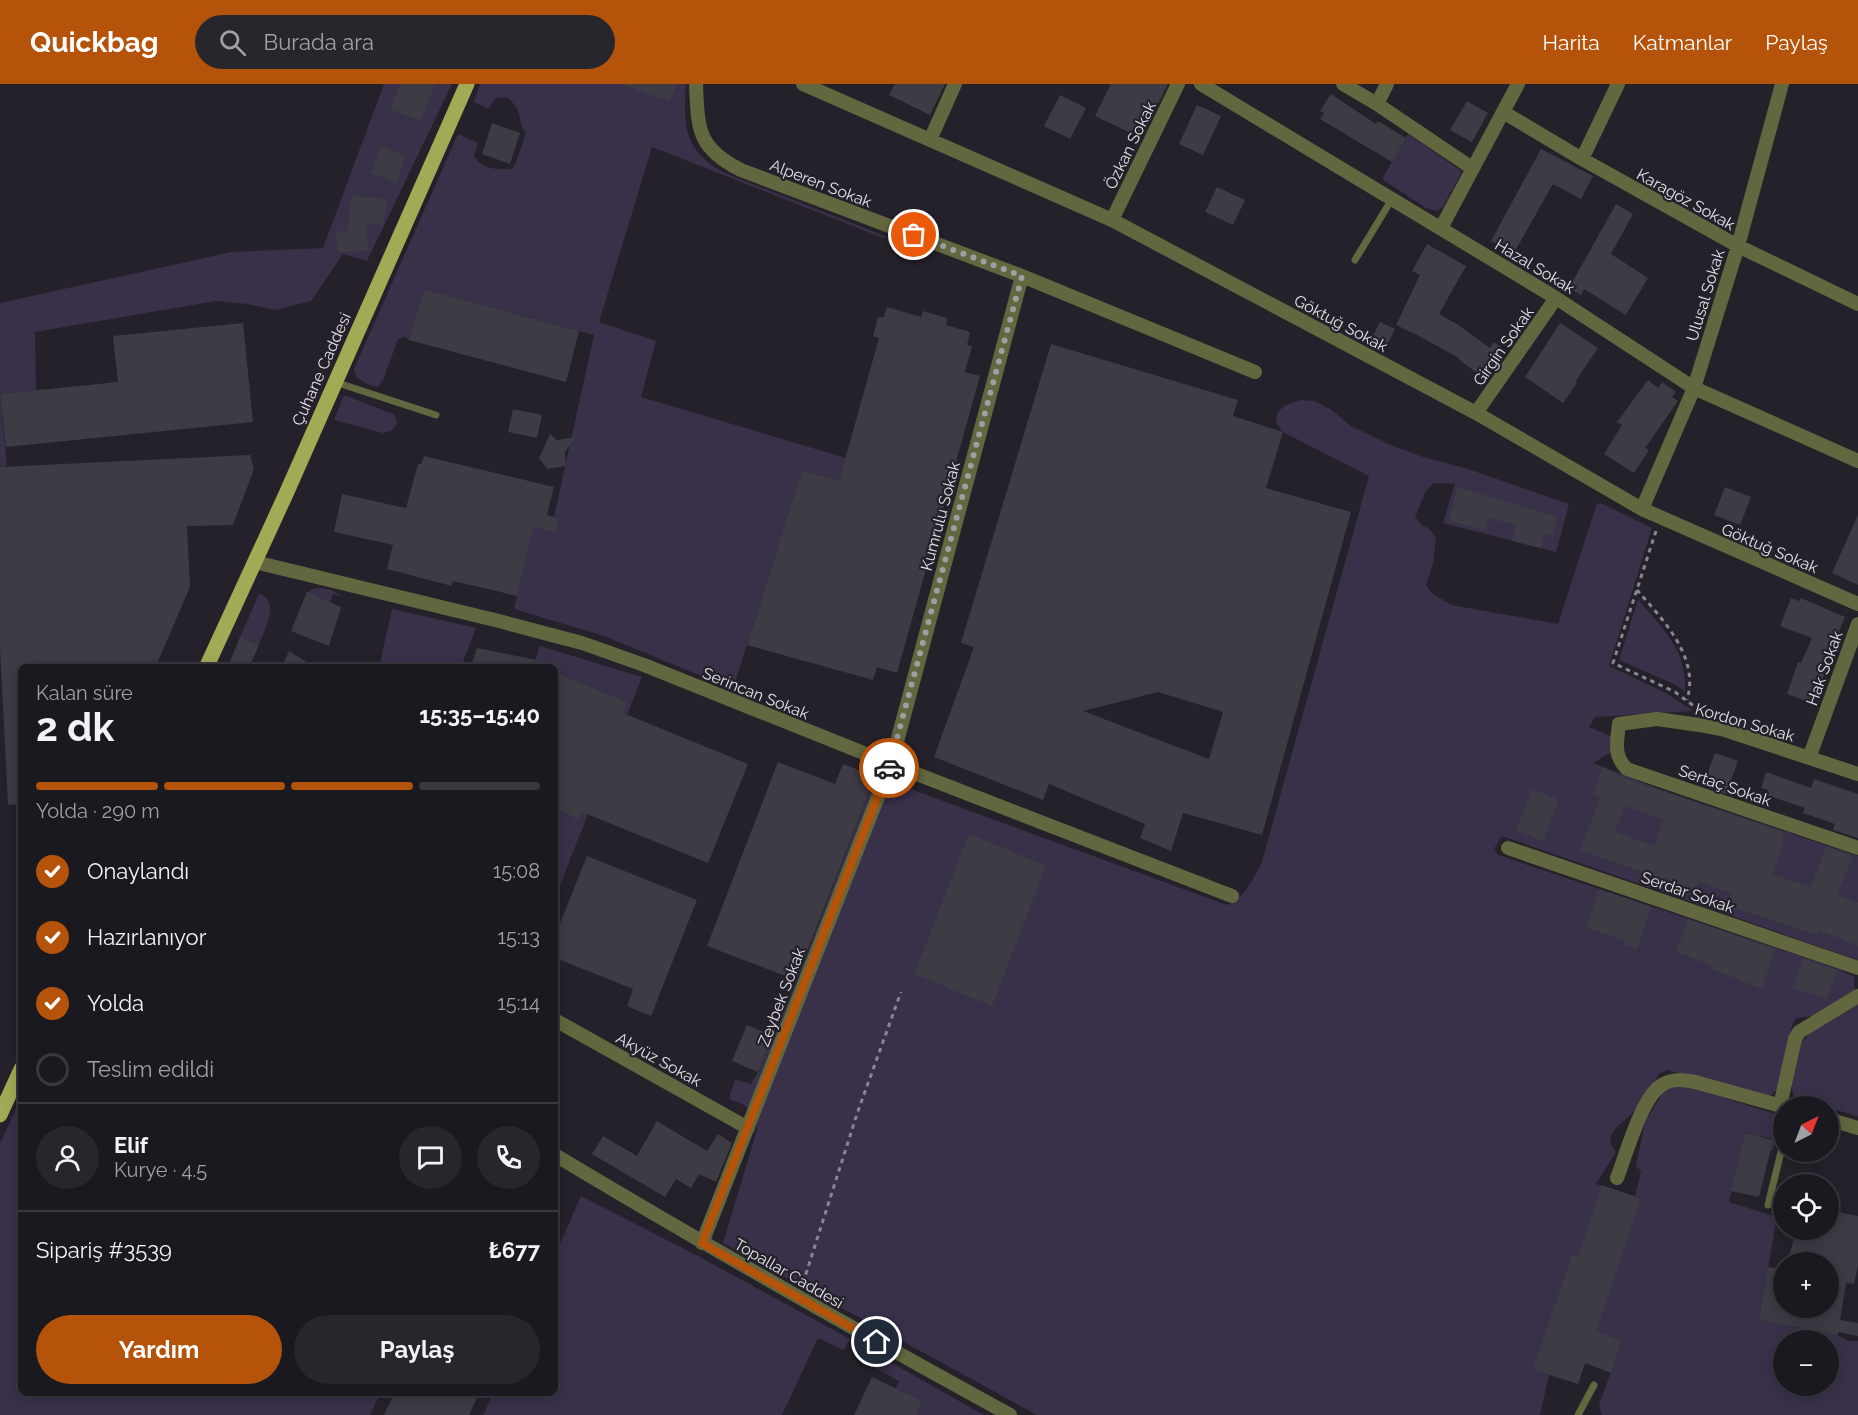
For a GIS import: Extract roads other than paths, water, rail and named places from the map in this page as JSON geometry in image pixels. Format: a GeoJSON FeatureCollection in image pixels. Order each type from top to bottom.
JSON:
{"type":"FeatureCollection","features":[{"type":"Feature","properties":{"kind":"main road","name":"Çuhane Caddesi"},"geometry":{"type":"LineString","coordinates":[[208,664],[466,84]]}},
{"type":"Feature","properties":{"kind":"main road"},"geometry":{"type":"LineString","coordinates":[[0,1115],[18,1076]]}},
{"type":"Feature","properties":{"kind":"street","name":"Alperen Sokak"},"geometry":{"type":"LineString","coordinates":[[696,84],[698,123],[706,144],[723,161],[741,170],[1022,276],[1255,372]]}},
{"type":"Feature","properties":{"kind":"street","name":"Göktuğ Sokak"},"geometry":{"type":"LineString","coordinates":[[803,84],[1112,220],[1476,413],[1642,509],[1858,604]]}},
{"type":"Feature","properties":{"kind":"street"},"geometry":{"type":"LineString","coordinates":[[930,140],[955,84]]}},
{"type":"Feature","properties":{"kind":"street","name":"Özkan Sokak"},"geometry":{"type":"LineString","coordinates":[[1112,220],[1178,84]]}},
{"type":"Feature","properties":{"kind":"street","name":"Hazal Sokak"},"geometry":{"type":"LineString","coordinates":[[1201,84],[1556,298],[1694,388],[1858,459]]}},
{"type":"Feature","properties":{"kind":"street"},"geometry":{"type":"LineString","coordinates":[[1343,84],[1472,168]]}},
{"type":"Feature","properties":{"kind":"street"},"geometry":{"type":"LineString","coordinates":[[1377,104],[1387,84]]}},
{"type":"Feature","properties":{"kind":"street"},"geometry":{"type":"LineString","coordinates":[[1441,228],[1518,84]]}},
{"type":"Feature","properties":{"kind":"street"},"geometry":{"type":"LineString","coordinates":[[1582,159],[1618,84]]}},
{"type":"Feature","properties":{"kind":"street","name":"Ulusal Sokak"},"geometry":{"type":"LineString","coordinates":[[1642,509],[1694,388],[1738,246],[1782,84]]}},
{"type":"Feature","properties":{"kind":"street","name":"Karagöz Sokak"},"geometry":{"type":"LineString","coordinates":[[1503,112],[1738,246],[1858,304]]}},
{"type":"Feature","properties":{"kind":"street","name":"Kumrulu Sokak"},"geometry":{"type":"LineString","coordinates":[[891,764],[1022,276]]}},
{"type":"Feature","properties":{"kind":"street","name":"Girgin Sokak"},"geometry":{"type":"LineString","coordinates":[[1476,413],[1556,298]]}},
{"type":"Feature","properties":{"kind":"street","name":"Serincan Sokak"},"geometry":{"type":"LineString","coordinates":[[255,562],[582,643],[644,665],[891,764],[1232,896]]}},
{"type":"Feature","properties":{"kind":"street","name":"Hak Sokak"},"geometry":{"type":"LineString","coordinates":[[1809,758],[1858,624]]}},
{"type":"Feature","properties":{"kind":"street","name":"Kordon Sokak"},"geometry":{"type":"LineString","coordinates":[[1619,724],[1658,719],[1725,730],[1858,774]]}},
{"type":"Feature","properties":{"kind":"street","name":"Sertaç Sokak"},"geometry":{"type":"LineString","coordinates":[[1619,724],[1618,757],[1627,769],[1858,848]]}},
{"type":"Feature","properties":{"kind":"street","name":"Zeybek Sokak"},"geometry":{"type":"LineString","coordinates":[[702,1243],[891,764]]}},
{"type":"Feature","properties":{"kind":"street","name":"Serdar Sokak"},"geometry":{"type":"LineString","coordinates":[[1508,848],[1858,968]]}},
{"type":"Feature","properties":{"kind":"street"},"geometry":{"type":"LineString","coordinates":[[1784,1096],[1795,1039],[1799,1032],[1858,996]]}},
{"type":"Feature","properties":{"kind":"street","name":"Akyüz Sokak"},"geometry":{"type":"LineString","coordinates":[[558,1022],[748,1128]]}},
{"type":"Feature","properties":{"kind":"street"},"geometry":{"type":"LineString","coordinates":[[1617,1178],[1644,1107],[1650,1096],[1661,1085],[1682,1080],[1773,1104]]}},
{"type":"Feature","properties":{"kind":"street"},"geometry":{"type":"LineString","coordinates":[[1839,1122],[1858,1128]]}},
{"type":"Feature","properties":{"kind":"street","name":"Topallar Caddesi"},"geometry":{"type":"LineString","coordinates":[[558,1157],[702,1243],[1010,1415]]}},
{"type":"Feature","properties":{"kind":"lane"},"geometry":{"type":"LineString","coordinates":[[1356,260],[1392,199]]}},
{"type":"Feature","properties":{"kind":"lane"},"geometry":{"type":"LineString","coordinates":[[335,382],[436,415]]}},
{"type":"Feature","properties":{"kind":"lane"},"geometry":{"type":"LineString","coordinates":[[1768,1205],[1779,1162]]}},
{"type":"Feature","properties":{"kind":"lane"},"geometry":{"type":"LineString","coordinates":[[1578,1415],[1594,1385]]}}]}
